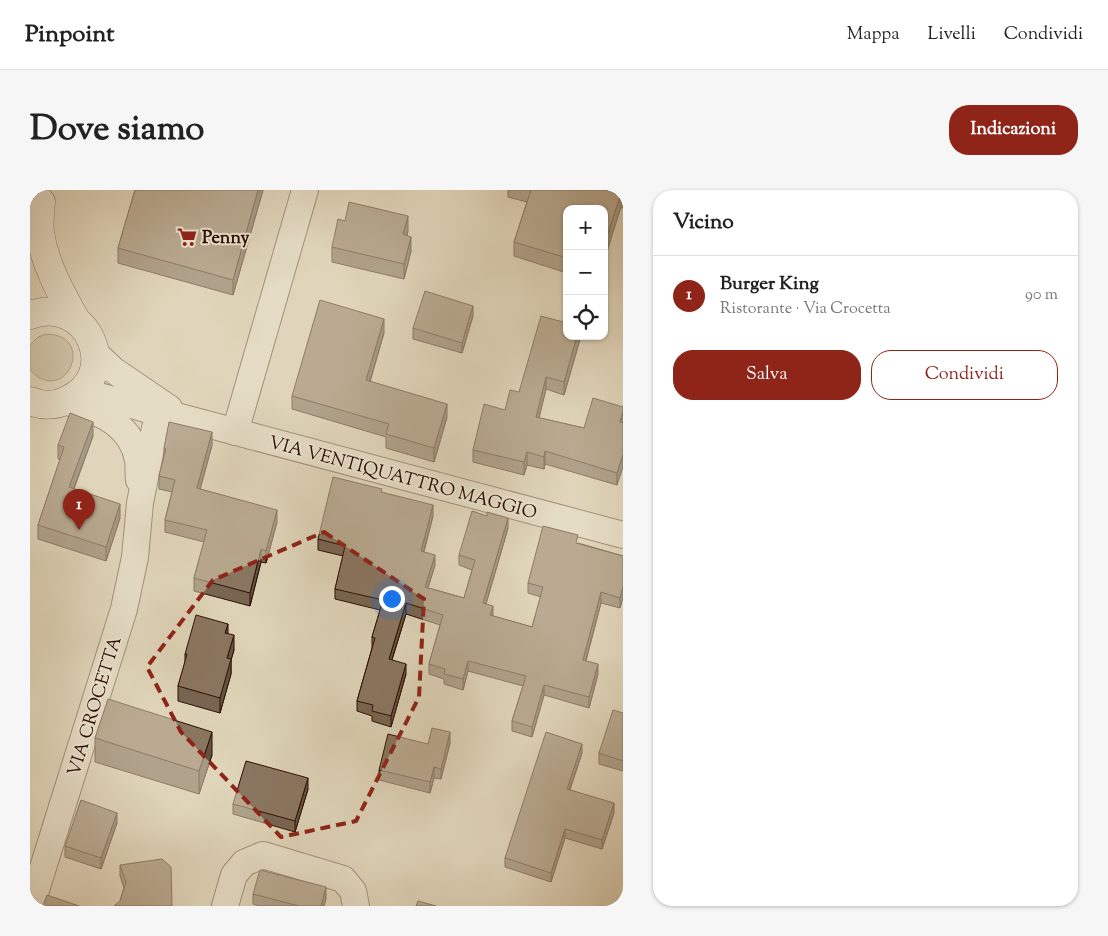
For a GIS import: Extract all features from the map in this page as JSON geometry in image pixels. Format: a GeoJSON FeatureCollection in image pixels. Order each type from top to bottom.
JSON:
{"type":"FeatureCollection","features":[{"type":"Feature","properties":{"kind":"main road"},"geometry":{"type":"LineString","coordinates":[[30,233],[43,196]]}},
{"type":"Feature","properties":{"kind":"main road"},"geometry":{"type":"LineString","coordinates":[[43,196],[40,232],[44,251],[59,288],[76,320]]}},
{"type":"Feature","properties":{"kind":"main road"},"geometry":{"type":"LineString","coordinates":[[30,314],[51,311],[66,314],[82,325],[94,345],[95,360],[93,372],[86,385],[50,403]]}},
{"type":"Feature","properties":{"kind":"street"},"geometry":{"type":"LineString","coordinates":[[235,432],[305,190]]}},
{"type":"Feature","properties":{"kind":"street","name":"VIA VENTIQUATTRO MAGGIO"},"geometry":{"type":"LineString","coordinates":[[95,353],[113,370],[172,415]]}},
{"type":"Feature","properties":{"kind":"street","name":"VIA VENTIQUATTRO MAGGIO"},"geometry":{"type":"LineString","coordinates":[[50,403],[172,415],[623,535]]}},
{"type":"Feature","properties":{"kind":"street","name":"VIA CROCETTA"},"geometry":{"type":"LineString","coordinates":[[50,403],[90,409],[106,416],[120,426],[131,441],[138,458],[140,503]]}},
{"type":"Feature","properties":{"kind":"street","name":"VIA CROCETTA"},"geometry":{"type":"LineString","coordinates":[[31,906],[124,609],[135,557],[140,503],[155,428],[172,415]]}},
{"type":"Feature","properties":{"kind":"street"},"geometry":{"type":"LineString","coordinates":[[225,906],[234,875],[244,863],[263,855],[343,879],[352,891],[356,906]]}},
{"type":"Feature","properties":{"kind":"highlighted area"},"geometry":{"type":"Polygon","coordinates":[[[324,532],[424,599],[419,697],[356,821],[281,837],[181,732],[147,667],[213,580],[324,532]]]}},
{"type":"Feature","properties":{"kind":"shaded area"},"geometry":{"type":"Polygon","coordinates":[[[46,334],[61,337],[69,344],[73,353],[72,363],[67,372],[60,379],[50,381],[38,377],[30,369],[30,345],[38,337],[46,334]]]}},
{"type":"Feature","properties":{"kind":"building","name":"Penny"},"geometry":{"type":"Polygon","coordinates":[[[135,190],[258,190],[233,280],[118,248],[135,190]]]}},
{"type":"Feature","properties":{"kind":"building"},"geometry":{"type":"Polygon","coordinates":[[[531,190],[623,190],[608,234],[608,205],[563,205],[563,257],[514,242],[531,190]]]}},
{"type":"Feature","properties":{"kind":"building"},"geometry":{"type":"Polygon","coordinates":[[[349,202],[408,216],[403,234],[411,237],[404,264],[332,247],[338,219],[345,221],[349,202]]]}},
{"type":"Feature","properties":{"kind":"building"},"geometry":{"type":"Polygon","coordinates":[[[425,291],[473,306],[462,343],[413,328],[425,291]]]}},
{"type":"Feature","properties":{"kind":"building"},"geometry":{"type":"Polygon","coordinates":[[[320,300],[384,319],[366,380],[447,404],[434,448],[386,434],[389,424],[292,396],[320,300]]]}},
{"type":"Feature","properties":{"kind":"building"},"geometry":{"type":"Polygon","coordinates":[[[541,316],[563,322],[563,340],[576,340],[564,382],[546,377],[536,417],[584,428],[593,398],[623,407],[620,422],[623,423],[623,454],[617,473],[545,451],[544,457],[527,452],[524,462],[473,450],[484,404],[505,410],[510,390],[519,392],[541,316]]]}},
{"type":"Feature","properties":{"kind":"building"},"geometry":{"type":"Polygon","coordinates":[[[70,413],[93,422],[69,487],[120,504],[106,547],[38,525],[64,447],[58,445],[70,413]]]}},
{"type":"Feature","properties":{"kind":"building"},"geometry":{"type":"Polygon","coordinates":[[[169,422],[212,432],[197,488],[277,510],[266,551],[261,549],[250,593],[194,578],[207,530],[165,520],[175,480],[159,476],[166,449],[164,448],[169,422]]]}},
{"type":"Feature","properties":{"kind":"building"},"geometry":{"type":"Polygon","coordinates":[[[333,477],[382,489],[381,492],[433,505],[421,551],[435,555],[425,587],[464,598],[475,560],[459,555],[472,511],[487,516],[487,512],[508,518],[483,603],[493,606],[490,615],[532,627],[543,587],[528,583],[543,526],[578,535],[576,543],[623,556],[623,586],[620,598],[601,592],[583,660],[598,664],[589,697],[544,685],[532,727],[512,721],[526,676],[468,661],[463,679],[444,674],[445,669],[429,664],[443,615],[406,603],[389,659],[406,664],[391,716],[372,711],[373,705],[357,701],[375,638],[372,637],[383,600],[335,589],[345,546],[318,539],[333,477]]]}},
{"type":"Feature","properties":{"kind":"building"},"geometry":{"type":"Polygon","coordinates":[[[196,615],[228,624],[225,633],[234,635],[227,658],[231,659],[220,698],[178,686],[196,615]]]}},
{"type":"Feature","properties":{"kind":"building"},"geometry":{"type":"Polygon","coordinates":[[[108,699],[212,732],[199,771],[95,738],[108,699]]]}},
{"type":"Feature","properties":{"kind":"building"},"geometry":{"type":"Polygon","coordinates":[[[613,710],[623,713],[623,761],[599,753],[613,710]]]}},
{"type":"Feature","properties":{"kind":"building"},"geometry":{"type":"Polygon","coordinates":[[[432,728],[450,732],[441,769],[434,767],[430,782],[379,770],[388,734],[428,744],[432,728]]]}},
{"type":"Feature","properties":{"kind":"building"},"geometry":{"type":"Polygon","coordinates":[[[546,732],[582,744],[567,789],[614,803],[602,840],[565,829],[551,873],[505,858],[546,732]]]}},
{"type":"Feature","properties":{"kind":"building"},"geometry":{"type":"Polygon","coordinates":[[[246,761],[308,778],[295,821],[233,804],[246,761]]]}},
{"type":"Feature","properties":{"kind":"building"},"geometry":{"type":"Polygon","coordinates":[[[81,800],[117,813],[101,858],[65,846],[81,800]]]}},
{"type":"Feature","properties":{"kind":"building"},"geometry":{"type":"Polygon","coordinates":[[[162,859],[171,867],[172,906],[114,906],[120,901],[126,882],[120,865],[162,859]]]}},
{"type":"Feature","properties":{"kind":"building"},"geometry":{"type":"Polygon","coordinates":[[[260,870],[326,887],[321,906],[299,906],[253,894],[260,870]]]}},
{"type":"Feature","properties":{"kind":"building"},"geometry":{"type":"Polygon","coordinates":[[[47,895],[79,906],[43,906],[47,895]]]}},
{"type":"Feature","properties":{"kind":"building"},"geometry":{"type":"Polygon","coordinates":[[[418,901],[436,906],[416,906],[418,901]]]}},
{"type":"Feature","properties":{"kind":"place","name":"Penny"},"geometry":{"type":"Point","coordinates":[187,237]}},
{"type":"Feature","properties":{"kind":"place","name":"Burger King"},"geometry":{"type":"Point","coordinates":[79,530]}}]}
